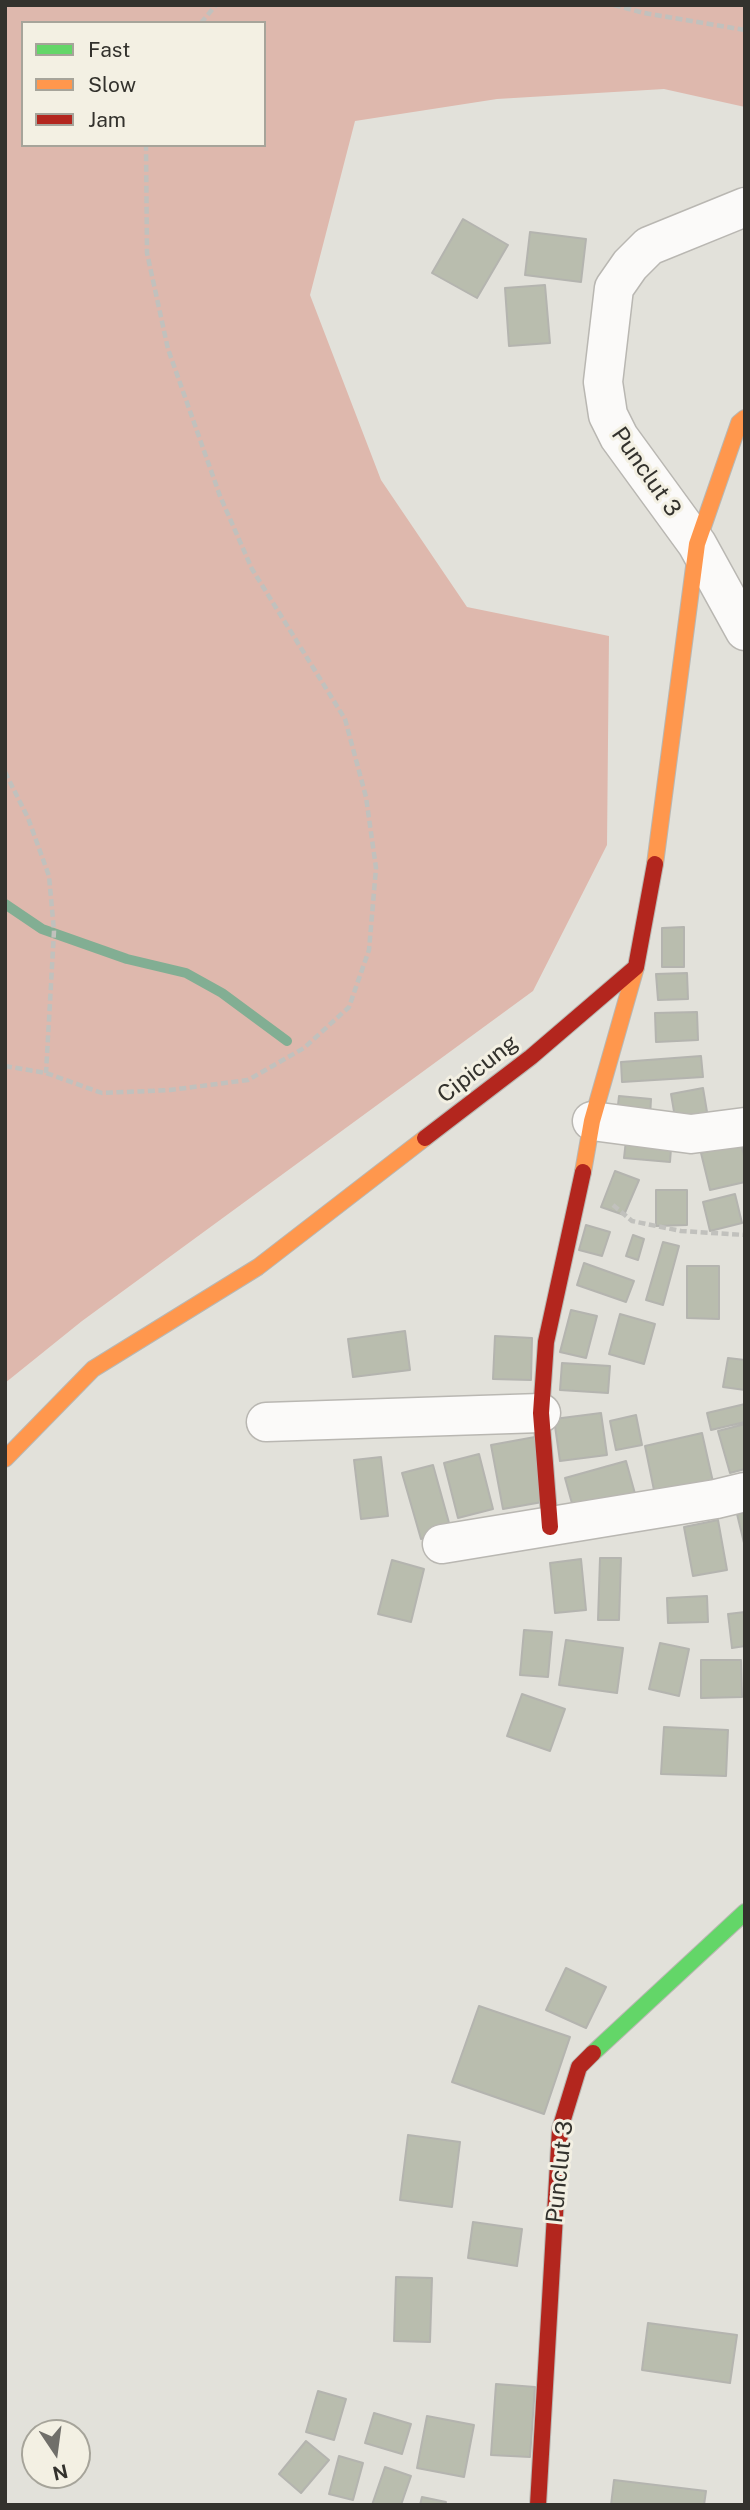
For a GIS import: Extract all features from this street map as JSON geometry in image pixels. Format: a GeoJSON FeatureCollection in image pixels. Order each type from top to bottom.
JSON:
{"type":"FeatureCollection","features":[{"type":"Feature","properties":{"kind":"street","name":"Punclut 3"},"geometry":{"type":"LineString","coordinates":[[745,207],[649,246],[630,265],[614,288],[603,382],[608,415],[619,437],[697,544],[745,631]]}},
{"type":"Feature","properties":{"kind":"street"},"geometry":{"type":"LineString","coordinates":[[550,1527],[541,1413],[546,1342],[592,1121],[636,967],[655,864],[697,544],[738,423],[745,418]]}},
{"type":"Feature","properties":{"kind":"street","name":"Cipicung"},"geometry":{"type":"LineString","coordinates":[[5,1459],[93,1369],[258,1267],[531,1057],[636,967]]}},
{"type":"Feature","properties":{"kind":"street"},"geometry":{"type":"LineString","coordinates":[[592,1121],[691,1135],[745,1126]]}},
{"type":"Feature","properties":{"kind":"street"},"geometry":{"type":"LineString","coordinates":[[266,1422],[541,1413]]}},
{"type":"Feature","properties":{"kind":"street"},"geometry":{"type":"LineString","coordinates":[[442,1544],[745,1492]]}},
{"type":"Feature","properties":{"kind":"street","name":"Punclut 3"},"geometry":{"type":"LineString","coordinates":[[538,2505],[560,2129],[579,2067],[745,1912]]}},
{"type":"Feature","properties":{"kind":"path"},"geometry":{"type":"LineString","coordinates":[[203,21],[216,5]]}},
{"type":"Feature","properties":{"kind":"path"},"geometry":{"type":"LineString","coordinates":[[614,5],[644,13],[745,30]]}},
{"type":"Feature","properties":{"kind":"path"},"geometry":{"type":"LineString","coordinates":[[5,1066],[46,1073],[102,1093],[170,1090],[248,1080],[304,1048],[349,1007],[369,950],[376,868],[366,797],[356,758],[345,719],[252,569],[220,496],[168,349],[147,253],[146,147]]}},
{"type":"Feature","properties":{"kind":"path"},"geometry":{"type":"LineString","coordinates":[[5,772],[28,818],[49,876],[54,931],[46,1073]]}},
{"type":"Feature","properties":{"kind":"path"},"geometry":{"type":"LineString","coordinates":[[632,1221],[681,1231],[745,1235]]}},
{"type":"Feature","properties":{"kind":"shaded area"},"geometry":{"type":"Polygon","coordinates":[[[5,5],[745,5],[745,107],[664,89],[497,99],[355,121],[310,295],[381,480],[467,607],[609,636],[607,845],[533,991],[82,1321],[5,1383],[5,5]]]}},
{"type":"Feature","properties":{"kind":"building"},"geometry":{"type":"Polygon","coordinates":[[[463,219],[508,245],[477,298],[432,273],[463,219]]]}},
{"type":"Feature","properties":{"kind":"building"},"geometry":{"type":"Polygon","coordinates":[[[530,232],[586,239],[581,282],[525,275],[530,232]]]}},
{"type":"Feature","properties":{"kind":"building"},"geometry":{"type":"Polygon","coordinates":[[[545,285],[550,343],[509,346],[505,288],[545,285]]]}},
{"type":"Feature","properties":{"kind":"building"},"geometry":{"type":"Polygon","coordinates":[[[684,927],[684,967],[662,967],[662,928],[684,927]]]}},
{"type":"Feature","properties":{"kind":"building"},"geometry":{"type":"Polygon","coordinates":[[[687,973],[688,999],[658,1000],[656,974],[687,973]]]}},
{"type":"Feature","properties":{"kind":"building"},"geometry":{"type":"Polygon","coordinates":[[[697,1012],[698,1040],[656,1042],[655,1013],[697,1012]]]}},
{"type":"Feature","properties":{"kind":"building"},"geometry":{"type":"Polygon","coordinates":[[[701,1056],[703,1077],[622,1082],[621,1062],[701,1056]]]}},
{"type":"Feature","properties":{"kind":"building"},"geometry":{"type":"Polygon","coordinates":[[[703,1088],[709,1124],[677,1129],[671,1094],[703,1088]]]}},
{"type":"Feature","properties":{"kind":"building"},"geometry":{"type":"Polygon","coordinates":[[[619,1096],[651,1099],[650,1117],[617,1114],[619,1096]]]}},
{"type":"Feature","properties":{"kind":"building"},"geometry":{"type":"Polygon","coordinates":[[[627,1131],[672,1135],[670,1162],[624,1158],[627,1131]]]}},
{"type":"Feature","properties":{"kind":"building"},"geometry":{"type":"Polygon","coordinates":[[[741,1144],[745,1159],[745,1182],[710,1190],[701,1153],[741,1144]]]}},
{"type":"Feature","properties":{"kind":"building"},"geometry":{"type":"Polygon","coordinates":[[[615,1171],[639,1180],[624,1215],[601,1207],[615,1171]]]}},
{"type":"Feature","properties":{"kind":"building"},"geometry":{"type":"Polygon","coordinates":[[[656,1190],[687,1190],[687,1225],[656,1226],[656,1190]]]}},
{"type":"Feature","properties":{"kind":"building"},"geometry":{"type":"Polygon","coordinates":[[[735,1194],[742,1223],[710,1231],[703,1202],[735,1194]]]}},
{"type":"Feature","properties":{"kind":"building"},"geometry":{"type":"Polygon","coordinates":[[[586,1225],[610,1232],[602,1256],[579,1250],[586,1225]]]}},
{"type":"Feature","properties":{"kind":"building"},"geometry":{"type":"Polygon","coordinates":[[[633,1235],[644,1239],[638,1260],[626,1256],[633,1235]]]}},
{"type":"Feature","properties":{"kind":"building"},"geometry":{"type":"Polygon","coordinates":[[[663,1242],[679,1246],[663,1305],[646,1300],[663,1242]]]}},
{"type":"Feature","properties":{"kind":"building"},"geometry":{"type":"Polygon","coordinates":[[[584,1263],[634,1281],[626,1302],[577,1285],[584,1263]]]}},
{"type":"Feature","properties":{"kind":"building"},"geometry":{"type":"Polygon","coordinates":[[[687,1266],[719,1266],[719,1319],[687,1318],[687,1266]]]}},
{"type":"Feature","properties":{"kind":"building"},"geometry":{"type":"Polygon","coordinates":[[[571,1310],[597,1316],[586,1358],[560,1352],[571,1310]]]}},
{"type":"Feature","properties":{"kind":"building"},"geometry":{"type":"Polygon","coordinates":[[[620,1314],[655,1324],[644,1364],[609,1354],[620,1314]]]}},
{"type":"Feature","properties":{"kind":"building"},"geometry":{"type":"Polygon","coordinates":[[[405,1331],[410,1370],[353,1377],[348,1339],[405,1331]]]}},
{"type":"Feature","properties":{"kind":"building"},"geometry":{"type":"Polygon","coordinates":[[[495,1336],[532,1338],[531,1380],[493,1379],[495,1336]]]}},
{"type":"Feature","properties":{"kind":"building"},"geometry":{"type":"Polygon","coordinates":[[[728,1358],[745,1360],[745,1390],[723,1387],[728,1358]]]}},
{"type":"Feature","properties":{"kind":"building"},"geometry":{"type":"Polygon","coordinates":[[[562,1363],[610,1366],[608,1393],[560,1390],[562,1363]]]}},
{"type":"Feature","properties":{"kind":"building"},"geometry":{"type":"Polygon","coordinates":[[[745,1404],[745,1422],[711,1430],[707,1413],[745,1404]]]}},
{"type":"Feature","properties":{"kind":"building"},"geometry":{"type":"Polygon","coordinates":[[[601,1413],[607,1455],[560,1461],[554,1419],[601,1413]]]}},
{"type":"Feature","properties":{"kind":"building"},"geometry":{"type":"Polygon","coordinates":[[[636,1415],[642,1445],[616,1450],[610,1421],[636,1415]]]}},
{"type":"Feature","properties":{"kind":"building"},"geometry":{"type":"Polygon","coordinates":[[[745,1424],[745,1469],[730,1473],[718,1431],[745,1424]]]}},
{"type":"Feature","properties":{"kind":"building"},"geometry":{"type":"Polygon","coordinates":[[[702,1433],[713,1482],[655,1495],[645,1446],[702,1433]]]}},
{"type":"Feature","properties":{"kind":"building"},"geometry":{"type":"Polygon","coordinates":[[[535,1437],[548,1501],[503,1509],[491,1445],[535,1437]]]}},
{"type":"Feature","properties":{"kind":"building"},"geometry":{"type":"Polygon","coordinates":[[[479,1454],[493,1509],[458,1518],[444,1463],[479,1454]]]}},
{"type":"Feature","properties":{"kind":"building"},"geometry":{"type":"Polygon","coordinates":[[[381,1457],[388,1516],[361,1519],[354,1460],[381,1457]]]}},
{"type":"Feature","properties":{"kind":"building"},"geometry":{"type":"Polygon","coordinates":[[[626,1461],[637,1501],[576,1518],[565,1478],[626,1461]]]}},
{"type":"Feature","properties":{"kind":"building"},"geometry":{"type":"Polygon","coordinates":[[[433,1465],[451,1530],[421,1539],[402,1473],[433,1465]]]}},
{"type":"Feature","properties":{"kind":"building"},"geometry":{"type":"Polygon","coordinates":[[[745,1512],[745,1547],[737,1514],[745,1512]]]}},
{"type":"Feature","properties":{"kind":"building"},"geometry":{"type":"Polygon","coordinates":[[[718,1520],[727,1570],[693,1576],[684,1527],[718,1520]]]}},
{"type":"Feature","properties":{"kind":"building"},"geometry":{"type":"Polygon","coordinates":[[[600,1558],[621,1558],[619,1620],[598,1620],[600,1558]]]}},
{"type":"Feature","properties":{"kind":"building"},"geometry":{"type":"Polygon","coordinates":[[[581,1559],[586,1610],[555,1613],[550,1563],[581,1559]]]}},
{"type":"Feature","properties":{"kind":"building"},"geometry":{"type":"Polygon","coordinates":[[[392,1560],[424,1569],[411,1622],[378,1614],[392,1560]]]}},
{"type":"Feature","properties":{"kind":"building"},"geometry":{"type":"Polygon","coordinates":[[[707,1596],[708,1622],[668,1623],[667,1598],[707,1596]]]}},
{"type":"Feature","properties":{"kind":"building"},"geometry":{"type":"Polygon","coordinates":[[[745,1612],[745,1646],[732,1648],[728,1614],[745,1612]]]}},
{"type":"Feature","properties":{"kind":"building"},"geometry":{"type":"Polygon","coordinates":[[[524,1630],[552,1632],[548,1677],[520,1675],[524,1630]]]}},
{"type":"Feature","properties":{"kind":"building"},"geometry":{"type":"Polygon","coordinates":[[[566,1640],[623,1648],[617,1693],[559,1685],[566,1640]]]}},
{"type":"Feature","properties":{"kind":"building"},"geometry":{"type":"Polygon","coordinates":[[[660,1643],[689,1649],[679,1696],[649,1689],[660,1643]]]}},
{"type":"Feature","properties":{"kind":"building"},"geometry":{"type":"Polygon","coordinates":[[[701,1660],[741,1660],[742,1697],[701,1698],[701,1660]]]}},
{"type":"Feature","properties":{"kind":"building"},"geometry":{"type":"Polygon","coordinates":[[[522,1694],[565,1709],[550,1751],[507,1736],[522,1694]]]}},
{"type":"Feature","properties":{"kind":"building"},"geometry":{"type":"Polygon","coordinates":[[[664,1727],[728,1730],[726,1776],[661,1774],[664,1727]]]}},
{"type":"Feature","properties":{"kind":"building"},"geometry":{"type":"Polygon","coordinates":[[[566,1968],[606,1987],[586,2028],[546,2010],[566,1968]]]}},
{"type":"Feature","properties":{"kind":"building"},"geometry":{"type":"Polygon","coordinates":[[[479,2006],[570,2037],[544,2114],[452,2082],[479,2006]]]}},
{"type":"Feature","properties":{"kind":"building"},"geometry":{"type":"Polygon","coordinates":[[[408,2135],[460,2142],[452,2207],[400,2200],[408,2135]]]}},
{"type":"Feature","properties":{"kind":"building"},"geometry":{"type":"Polygon","coordinates":[[[473,2222],[522,2229],[517,2266],[468,2258],[473,2222]]]}},
{"type":"Feature","properties":{"kind":"building"},"geometry":{"type":"Polygon","coordinates":[[[396,2277],[432,2278],[430,2342],[394,2341],[396,2277]]]}},
{"type":"Feature","properties":{"kind":"building"},"geometry":{"type":"Polygon","coordinates":[[[648,2323],[737,2335],[730,2383],[642,2370],[648,2323]]]}},
{"type":"Feature","properties":{"kind":"building"},"geometry":{"type":"Polygon","coordinates":[[[496,2384],[535,2387],[530,2457],[491,2455],[496,2384]]]}},
{"type":"Feature","properties":{"kind":"building"},"geometry":{"type":"Polygon","coordinates":[[[318,2391],[346,2399],[334,2440],[306,2432],[318,2391]]]}},
{"type":"Feature","properties":{"kind":"building"},"geometry":{"type":"Polygon","coordinates":[[[374,2413],[411,2424],[402,2454],[365,2443],[374,2413]]]}},
{"type":"Feature","properties":{"kind":"building"},"geometry":{"type":"Polygon","coordinates":[[[427,2416],[474,2425],[464,2477],[417,2468],[427,2416]]]}},
{"type":"Feature","properties":{"kind":"building"},"geometry":{"type":"Polygon","coordinates":[[[306,2441],[329,2460],[301,2493],[279,2474],[306,2441]]]}},
{"type":"Feature","properties":{"kind":"building"},"geometry":{"type":"Polygon","coordinates":[[[339,2456],[363,2463],[353,2500],[329,2494],[339,2456]]]}},
{"type":"Feature","properties":{"kind":"building"},"geometry":{"type":"Polygon","coordinates":[[[385,2467],[411,2476],[401,2505],[372,2505],[385,2467]]]}},
{"type":"Feature","properties":{"kind":"building"},"geometry":{"type":"Polygon","coordinates":[[[614,2480],[706,2491],[704,2505],[611,2505],[614,2480]]]}},
{"type":"Feature","properties":{"kind":"building"},"geometry":{"type":"Polygon","coordinates":[[[422,2497],[446,2502],[445,2505],[420,2505],[422,2497]]]}},
{"type":"Feature","properties":{"kind":"waterway"},"geometry":{"type":"LineString","coordinates":[[5,904],[42,929],[127,959],[186,973],[222,993],[287,1041]]}},
{"type":"Feature","properties":{"kind":"traffic: fast"},"geometry":{"type":"LineString","coordinates":[[593,2053],[745,1912]]}},
{"type":"Feature","properties":{"kind":"traffic: slow"},"geometry":{"type":"LineString","coordinates":[[655,864],[697,544],[739,423],[745,418]]}},
{"type":"Feature","properties":{"kind":"traffic: slow"},"geometry":{"type":"LineString","coordinates":[[583,1172],[592,1121],[636,967]]}},
{"type":"Feature","properties":{"kind":"traffic: slow"},"geometry":{"type":"LineString","coordinates":[[5,1459],[93,1369],[258,1267],[425,1138]]}},
{"type":"Feature","properties":{"kind":"traffic: jam"},"geometry":{"type":"LineString","coordinates":[[425,1138],[531,1057],[636,967],[655,864]]}},
{"type":"Feature","properties":{"kind":"traffic: jam"},"geometry":{"type":"LineString","coordinates":[[550,1527],[541,1413],[546,1342],[583,1172]]}},
{"type":"Feature","properties":{"kind":"traffic: jam"},"geometry":{"type":"LineString","coordinates":[[538,2505],[560,2129],[579,2067],[593,2053]]}}]}
